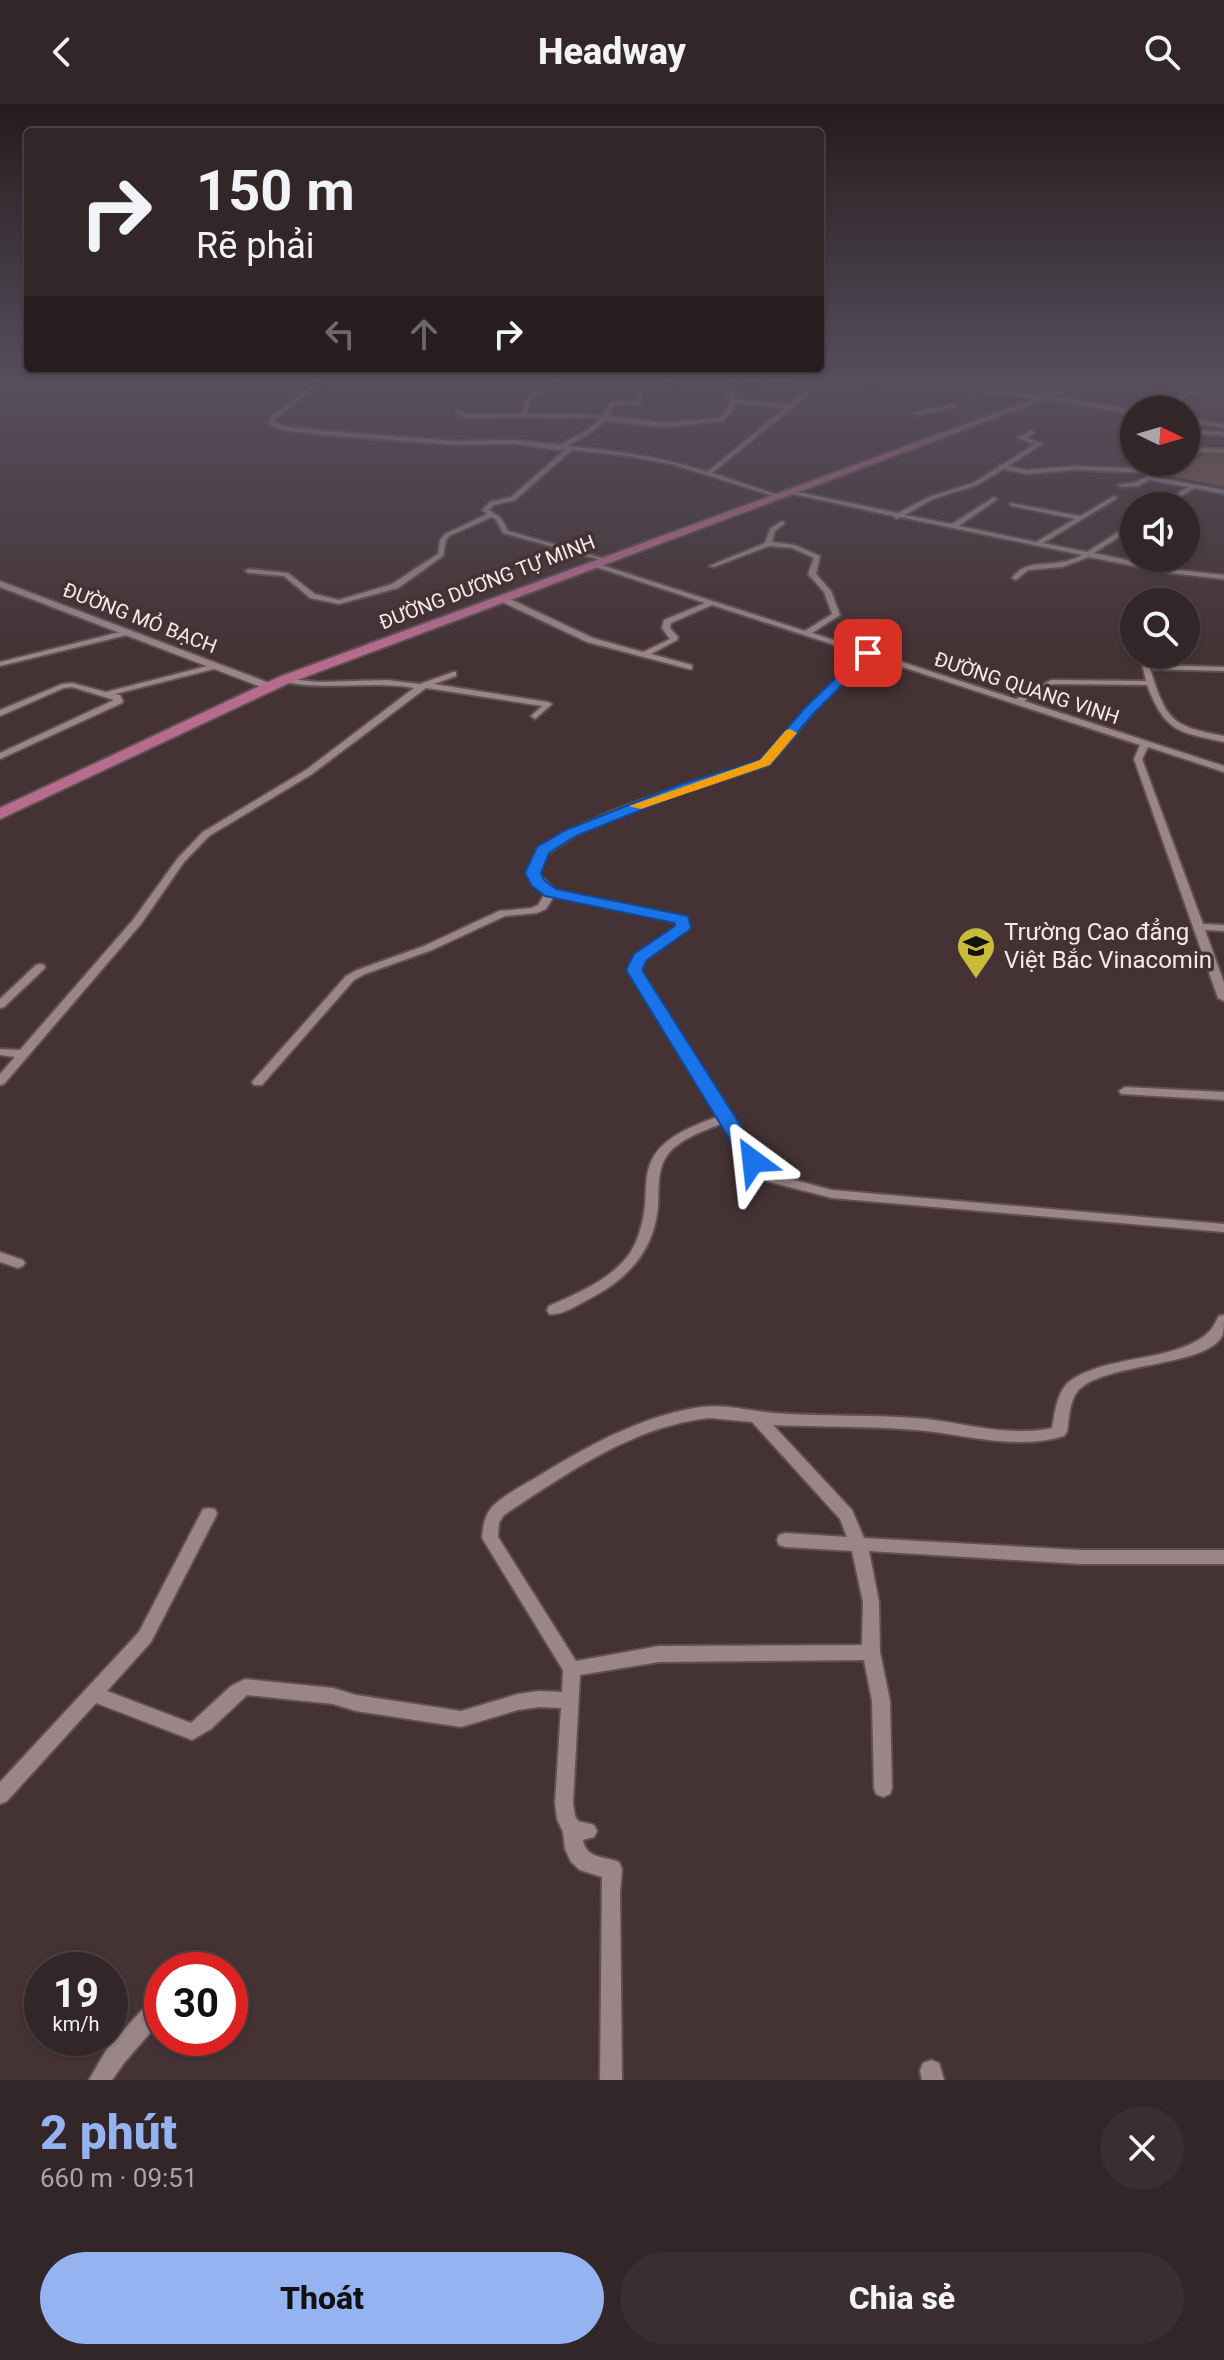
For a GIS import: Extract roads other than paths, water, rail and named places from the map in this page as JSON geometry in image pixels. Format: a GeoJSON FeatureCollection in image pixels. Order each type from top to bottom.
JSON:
{"type":"FeatureCollection","features":[{"type":"Feature","properties":{"kind":"highway","name":"ĐƯỜNG DƯƠNG TỰ MINH"},"geometry":{"type":"LineString","coordinates":[[0,814],[268,686],[838,473]]}},
{"type":"Feature","properties":{"kind":"street"},"geometry":{"type":"LineString","coordinates":[[249,571],[286,574],[313,596],[345,601],[401,582],[441,555],[447,535],[491,515],[485,510],[489,505],[513,499],[542,473]]}},
{"type":"Feature","properties":{"kind":"street"},"geometry":{"type":"LineString","coordinates":[[896,517],[931,498],[975,484],[991,473]]}},
{"type":"Feature","properties":{"kind":"street"},"geometry":{"type":"LineString","coordinates":[[708,474],[781,494],[896,517],[1184,574],[1224,577]]}},
{"type":"Feature","properties":{"kind":"street"},"geometry":{"type":"LineString","coordinates":[[1121,485],[1138,484],[1152,476]]}},
{"type":"Feature","properties":{"kind":"street"},"geometry":{"type":"LineString","coordinates":[[1149,478],[1224,492]]}},
{"type":"Feature","properties":{"kind":"street"},"geometry":{"type":"LineString","coordinates":[[1184,492],[1192,487]]}},
{"type":"Feature","properties":{"kind":"street"},"geometry":{"type":"LineString","coordinates":[[1037,544],[1114,498]]}},
{"type":"Feature","properties":{"kind":"street"},"geometry":{"type":"LineString","coordinates":[[952,527],[994,499]]}},
{"type":"Feature","properties":{"kind":"street"},"geometry":{"type":"LineString","coordinates":[[1012,504],[1081,518]]}},
{"type":"Feature","properties":{"kind":"street","name":"ĐƯỜNG QUANG VINH"},"geometry":{"type":"LineString","coordinates":[[491,515],[499,519],[505,532],[712,603],[1224,769]]}},
{"type":"Feature","properties":{"kind":"street"},"geometry":{"type":"LineString","coordinates":[[768,544],[770,532],[782,523]]}},
{"type":"Feature","properties":{"kind":"street"},"geometry":{"type":"LineString","coordinates":[[1016,578],[1017,574],[1034,567],[1070,563],[1120,532]]}},
{"type":"Feature","properties":{"kind":"street"},"geometry":{"type":"LineString","coordinates":[[712,566],[768,544],[793,546],[818,557],[812,574],[827,591],[836,615],[806,633]]}},
{"type":"Feature","properties":{"kind":"street","name":"ĐƯỜNG MỎ BẠCH"},"geometry":{"type":"LineString","coordinates":[[0,584],[268,686]]}},
{"type":"Feature","properties":{"kind":"street"},"geometry":{"type":"LineString","coordinates":[[501,598],[590,640],[689,667]]}},
{"type":"Feature","properties":{"kind":"street"},"geometry":{"type":"LineString","coordinates":[[644,655],[673,640],[666,628],[667,622],[712,603]]}},
{"type":"Feature","properties":{"kind":"street"},"geometry":{"type":"LineString","coordinates":[[0,664],[128,632]]}},
{"type":"Feature","properties":{"kind":"street"},"geometry":{"type":"LineString","coordinates":[[868,653],[808,712],[765,763],[683,788],[571,833],[543,851],[533,873],[537,883],[551,892],[682,920],[683,928],[640,957],[634,970],[759,1171],[767,1177],[791,1186],[832,1194],[1224,1228]]}},
{"type":"Feature","properties":{"kind":"street"},"geometry":{"type":"LineString","coordinates":[[106,694],[215,666]]}},
{"type":"Feature","properties":{"kind":"street"},"geometry":{"type":"LineString","coordinates":[[1146,668],[1162,713],[1170,723],[1191,732],[1224,739]]}},
{"type":"Feature","properties":{"kind":"street"},"geometry":{"type":"LineString","coordinates":[[1185,668],[1224,669]]}},
{"type":"Feature","properties":{"kind":"street"},"geometry":{"type":"LineString","coordinates":[[0,1081],[137,922],[181,860],[206,834],[309,772],[423,686],[453,674]]}},
{"type":"Feature","properties":{"kind":"street"},"geometry":{"type":"LineString","coordinates":[[284,680],[311,687],[387,681],[548,704],[535,716]]}},
{"type":"Feature","properties":{"kind":"street"},"geometry":{"type":"LineString","coordinates":[[1017,702],[1051,682],[1151,683]]}},
{"type":"Feature","properties":{"kind":"street"},"geometry":{"type":"LineString","coordinates":[[0,713],[62,686],[72,685],[117,697],[119,701],[0,756]]}},
{"type":"Feature","properties":{"kind":"street"},"geometry":{"type":"LineString","coordinates":[[1145,743],[1138,759],[1224,998]]}},
{"type":"Feature","properties":{"kind":"street"},"geometry":{"type":"LineString","coordinates":[[258,1082],[350,978],[428,948],[503,913],[533,911],[542,907],[551,892]]}},
{"type":"Feature","properties":{"kind":"street"},"geometry":{"type":"LineString","coordinates":[[1198,927],[1224,928]]}},
{"type":"Feature","properties":{"kind":"street"},"geometry":{"type":"LineString","coordinates":[[0,1005],[40,967]]}},
{"type":"Feature","properties":{"kind":"street"},"geometry":{"type":"LineString","coordinates":[[0,1052],[24,1054]]}},
{"type":"Feature","properties":{"kind":"street"},"geometry":{"type":"LineString","coordinates":[[1125,1091],[1224,1096]]}},
{"type":"Feature","properties":{"kind":"street"},"geometry":{"type":"LineString","coordinates":[[554,1310],[601,1289],[630,1264],[642,1248],[649,1222],[657,1161],[666,1150],[691,1132],[728,1117]]}},
{"type":"Feature","properties":{"kind":"street"},"geometry":{"type":"LineString","coordinates":[[0,1257],[18,1263]]}},
{"type":"Feature","properties":{"kind":"street"},"geometry":{"type":"LineString","coordinates":[[611,2080],[612,1869],[591,1865],[578,1858],[573,1847],[580,1831],[566,1819],[564,1803],[572,1669],[490,1538],[491,1523],[498,1510],[585,1454],[665,1422],[702,1413],[915,1424],[1018,1437],[1045,1436],[1059,1432],[1064,1401],[1075,1386],[1095,1375],[1204,1345],[1221,1330],[1224,1320]]}},
{"type":"Feature","properties":{"kind":"street"},"geometry":{"type":"LineString","coordinates":[[757,1417],[846,1515],[859,1545],[869,1577],[871,1652],[881,1701],[883,1788]]}},
{"type":"Feature","properties":{"kind":"street"},"geometry":{"type":"LineString","coordinates":[[0,1795],[145,1637],[209,1514]]}},
{"type":"Feature","properties":{"kind":"street"},"geometry":{"type":"LineString","coordinates":[[785,1540],[1081,1557],[1224,1557]]}},
{"type":"Feature","properties":{"kind":"street"},"geometry":{"type":"LineString","coordinates":[[572,1669],[659,1654],[871,1652]]}},
{"type":"Feature","properties":{"kind":"street"},"geometry":{"type":"LineString","coordinates":[[93,1694],[192,1732],[245,1687],[333,1696],[356,1703],[461,1719],[518,1702],[539,1699],[570,1701]]}},
{"type":"Feature","properties":{"kind":"street"},"geometry":{"type":"LineString","coordinates":[[100,2080],[116,2055],[144,2023]]}},
{"type":"Feature","properties":{"kind":"place","name":"Trường Cao đẳng Việt Bắc Vinacomin"},"geometry":{"type":"Point","coordinates":[976,980]}}]}
